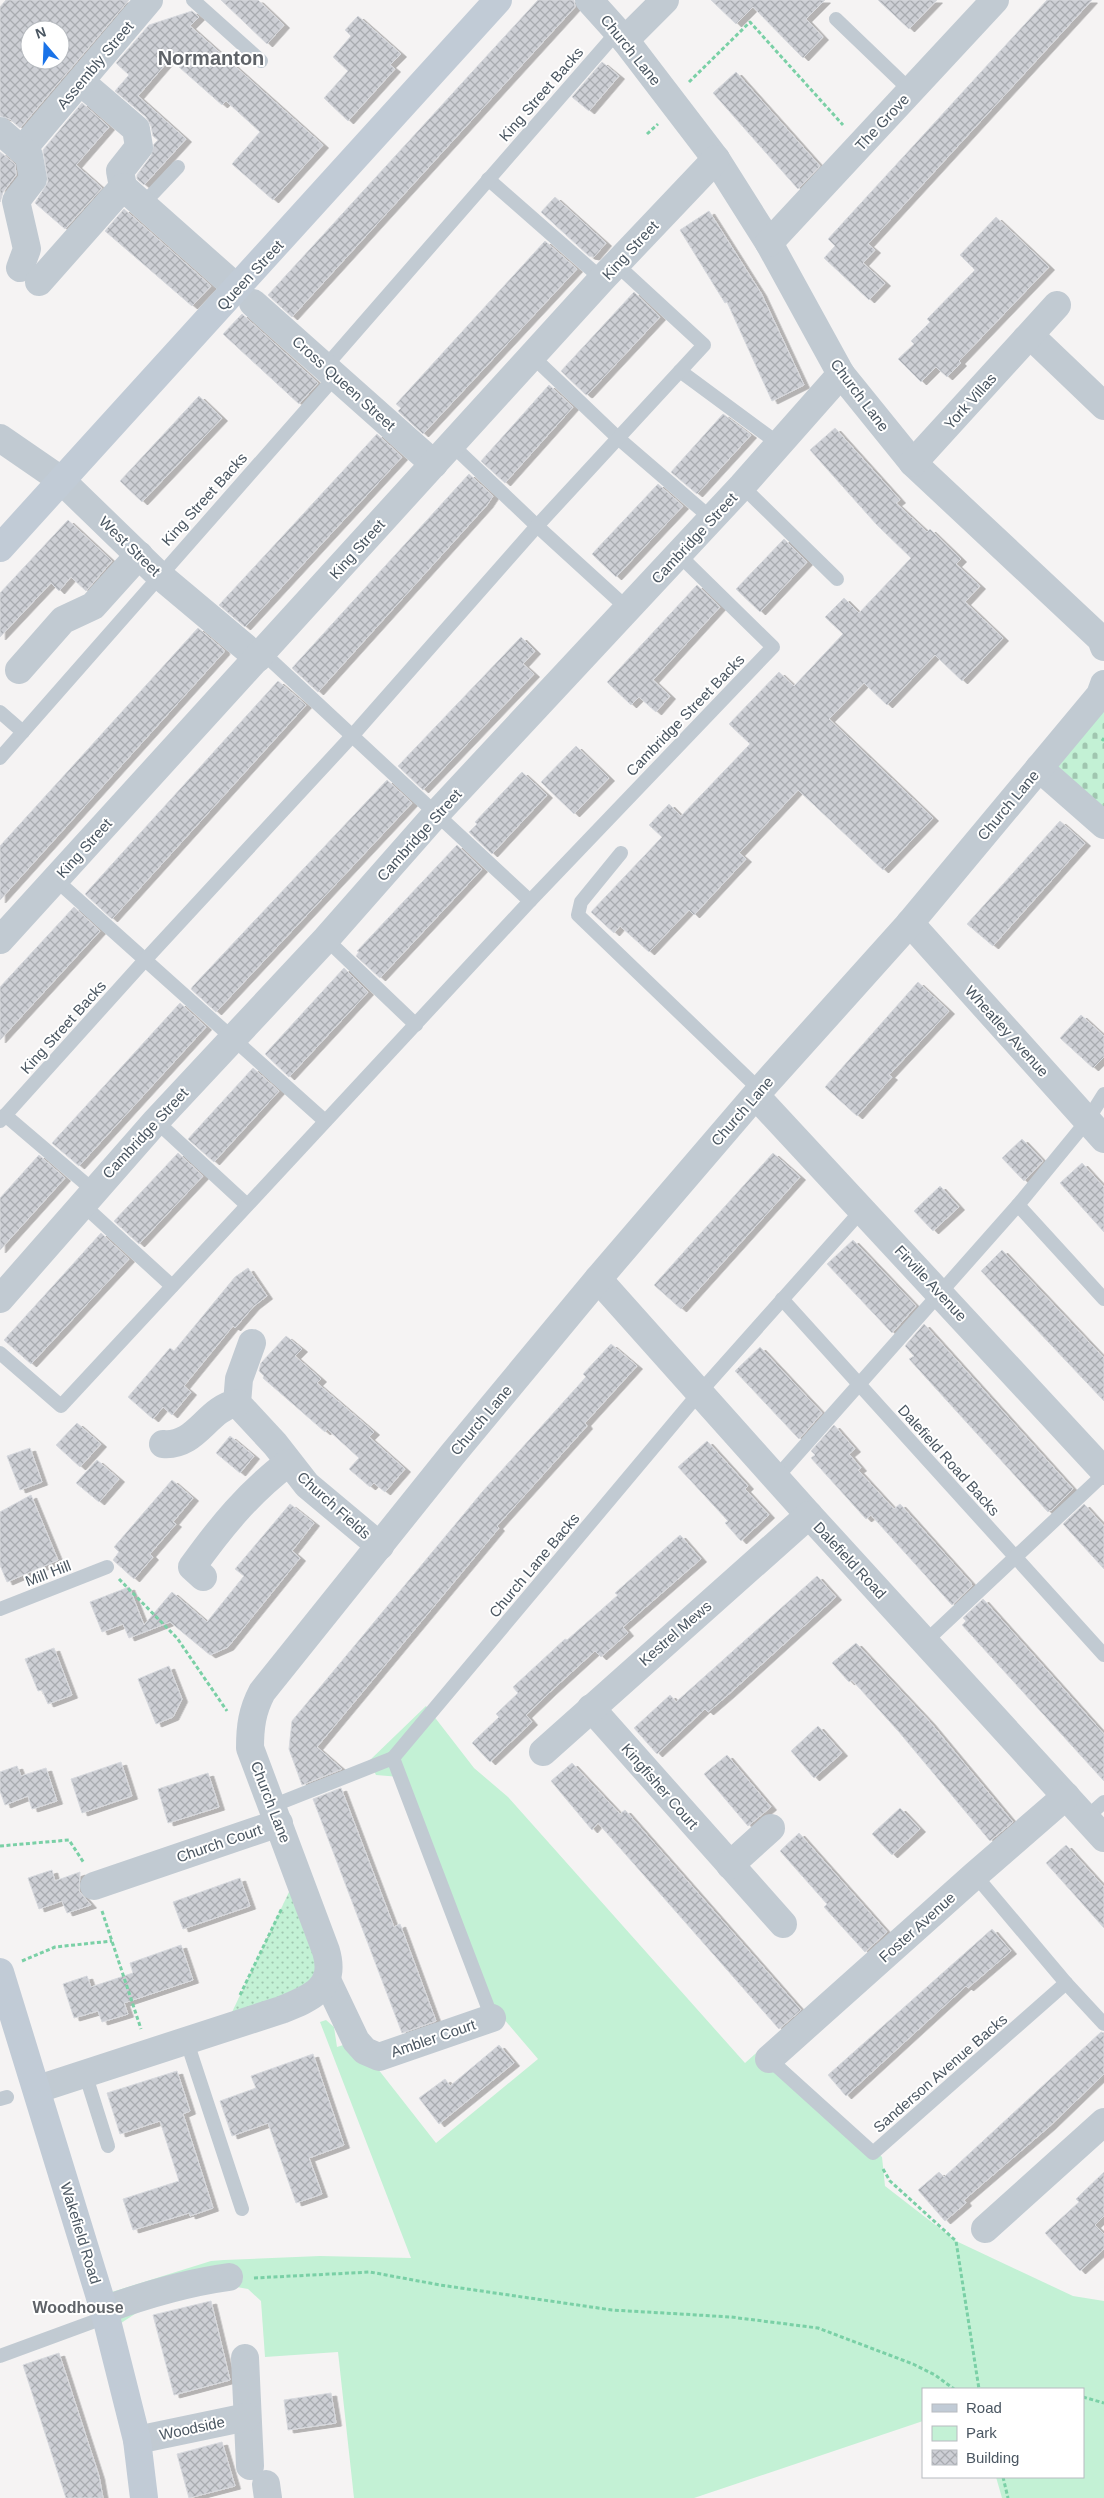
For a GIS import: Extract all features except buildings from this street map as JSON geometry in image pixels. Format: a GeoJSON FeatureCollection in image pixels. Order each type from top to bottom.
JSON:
{"type":"FeatureCollection","features":[{"type":"Feature","properties":{"kind":"street","name":"Assembly Street"},"geometry":{"type":"LineString","coordinates":[[22,150],[149,0]]}},
{"type":"Feature","properties":{"kind":"street","name":"Queen Street"},"geometry":{"type":"LineString","coordinates":[[0,548],[61,480],[246,296],[498,0]]}},
{"type":"Feature","properties":{"kind":"street","name":"Church Lane"},"geometry":{"type":"LineString","coordinates":[[590,0],[621,35],[716,159],[769,244],[842,374],[913,463],[1100,639],[1104,647]]}},
{"type":"Feature","properties":{"kind":"street"},"geometry":{"type":"LineString","coordinates":[[621,35],[665,0]]}},
{"type":"Feature","properties":{"kind":"street","name":"The Grove"},"geometry":{"type":"LineString","coordinates":[[769,244],[995,0]]}},
{"type":"Feature","properties":{"kind":"street"},"geometry":{"type":"LineString","coordinates":[[0,131],[29,156],[33,179],[16,201],[27,249],[30,275],[134,197],[120,171],[139,148],[136,129],[81,82]]}},
{"type":"Feature","properties":{"kind":"street","name":"King Street"},"geometry":{"type":"LineString","coordinates":[[0,940],[609,272],[716,159]]}},
{"type":"Feature","properties":{"kind":"street","name":"Cross Queen Street"},"geometry":{"type":"LineString","coordinates":[[134,197],[330,371],[443,454]]}},
{"type":"Feature","properties":{"kind":"street","name":"York Villas"},"geometry":{"type":"LineString","coordinates":[[913,463],[1057,305]]}},
{"type":"Feature","properties":{"kind":"street"},"geometry":{"type":"LineString","coordinates":[[1026,339],[1034,339],[1104,406]]}},
{"type":"Feature","properties":{"kind":"street","name":"Cambridge Street"},"geometry":{"type":"LineString","coordinates":[[0,1298],[156,1120],[326,938],[437,813],[712,520],[842,374]]}},
{"type":"Feature","properties":{"kind":"street","name":"West Street"},"geometry":{"type":"LineString","coordinates":[[0,438],[61,480],[159,575],[260,655]]}},
{"type":"Feature","properties":{"kind":"street"},"geometry":{"type":"LineString","coordinates":[[19,670],[63,620],[93,606],[139,555]]}},
{"type":"Feature","properties":{"kind":"street","name":"Church Lane"},"geometry":{"type":"LineString","coordinates":[[327,1980],[330,1965],[250,1748],[250,1727],[254,1708],[266,1686],[598,1279],[758,1093],[910,923],[1100,695],[1104,684]]}},
{"type":"Feature","properties":{"kind":"street"},"geometry":{"type":"LineString","coordinates":[[1039,768],[1104,825]]}},
{"type":"Feature","properties":{"kind":"street","name":"Wheatley Avenue"},"geometry":{"type":"LineString","coordinates":[[910,923],[1095,1130]]}},
{"type":"Feature","properties":{"kind":"street","name":"Firville Avenue"},"geometry":{"type":"LineString","coordinates":[[758,1093],[862,1210],[941,1293],[1104,1473]]}},
{"type":"Feature","properties":{"kind":"street","name":"Dalefield Road"},"geometry":{"type":"LineString","coordinates":[[598,1279],[809,1515],[1066,1796],[1095,1810],[1104,1838]]}},
{"type":"Feature","properties":{"kind":"street"},"geometry":{"type":"LineString","coordinates":[[163,1444],[184,1441],[195,1434],[229,1404],[237,1403],[239,1379],[252,1344]]}},
{"type":"Feature","properties":{"kind":"street","name":"Church Fields"},"geometry":{"type":"LineString","coordinates":[[237,1403],[275,1444],[306,1485],[380,1546]]}},
{"type":"Feature","properties":{"kind":"street","name":"Church Fields"},"geometry":{"type":"LineString","coordinates":[[203,1577],[192,1567],[211,1540],[254,1492],[288,1463]]}},
{"type":"Feature","properties":{"kind":"street","name":"Kestrel Mews"},"geometry":{"type":"LineString","coordinates":[[543,1752],[809,1515]]}},
{"type":"Feature","properties":{"kind":"street","name":"Kingfisher Court"},"geometry":{"type":"LineString","coordinates":[[591,1708],[783,1924]]}},
{"type":"Feature","properties":{"kind":"street","name":"Foster Avenue"},"geometry":{"type":"LineString","coordinates":[[769,2059],[1066,1796]]}},
{"type":"Feature","properties":{"kind":"street","name":"Church Court"},"geometry":{"type":"LineString","coordinates":[[94,1886],[156,1854],[275,1814]]}},
{"type":"Feature","properties":{"kind":"street"},"geometry":{"type":"LineString","coordinates":[[730,1865],[770,1828]]}},
{"type":"Feature","properties":{"kind":"street","name":"Wakefield Road"},"geometry":{"type":"LineString","coordinates":[[9,1967],[38,2089],[105,2313],[137,2440],[144,2498]]}},
{"type":"Feature","properties":{"kind":"street"},"geometry":{"type":"LineString","coordinates":[[38,2089],[303,2001],[316,1992],[327,1980]]}},
{"type":"Feature","properties":{"kind":"street","name":"Ambler Court"},"geometry":{"type":"LineString","coordinates":[[327,1980],[356,2040],[365,2051],[379,2057],[492,2018]]}},
{"type":"Feature","properties":{"kind":"street"},"geometry":{"type":"LineString","coordinates":[[985,2229],[1104,2122]]}},
{"type":"Feature","properties":{"kind":"street"},"geometry":{"type":"LineString","coordinates":[[105,2313],[141,2296],[195,2281],[229,2277]]}},
{"type":"Feature","properties":{"kind":"street","name":"Woodside"},"geometry":{"type":"LineString","coordinates":[[245,2358],[247,2417],[261,2483]]}},
{"type":"Feature","properties":{"kind":"street","name":"Woodside"},"geometry":{"type":"LineString","coordinates":[[137,2440],[247,2417]]}},
{"type":"Feature","properties":{"kind":"lane"},"geometry":{"type":"LineString","coordinates":[[192,0],[261,61]]}},
{"type":"Feature","properties":{"kind":"lane"},"geometry":{"type":"LineString","coordinates":[[836,20],[910,91]]}},
{"type":"Feature","properties":{"kind":"lane","name":"King Street Backs"},"geometry":{"type":"LineString","coordinates":[[0,758],[159,575],[488,179],[621,35]]}},
{"type":"Feature","properties":{"kind":"lane"},"geometry":{"type":"LineString","coordinates":[[134,197],[178,167]]}},
{"type":"Feature","properties":{"kind":"lane","name":"King Street Backs"},"geometry":{"type":"LineString","coordinates":[[87,1197],[3,1118],[145,960],[352,736],[536,526],[704,345],[488,179]]}},
{"type":"Feature","properties":{"kind":"lane"},"geometry":{"type":"LineString","coordinates":[[532,356],[618,438],[712,520]]}},
{"type":"Feature","properties":{"kind":"lane"},"geometry":{"type":"LineString","coordinates":[[680,371],[779,444]]}},
{"type":"Feature","properties":{"kind":"lane"},"geometry":{"type":"LineString","coordinates":[[443,454],[536,526],[628,609]]}},
{"type":"Feature","properties":{"kind":"lane"},"geometry":{"type":"LineString","coordinates":[[742,486],[837,579]]}},
{"type":"Feature","properties":{"kind":"lane","name":"Cambridge Street Backs"},"geometry":{"type":"LineString","coordinates":[[0,1353],[61,1406],[530,901],[773,647],[679,555]]}},
{"type":"Feature","properties":{"kind":"lane"},"geometry":{"type":"LineString","coordinates":[[260,655],[437,813],[530,901]]}},
{"type":"Feature","properties":{"kind":"lane"},"geometry":{"type":"LineString","coordinates":[[0,712],[23,732]]}},
{"type":"Feature","properties":{"kind":"lane"},"geometry":{"type":"LineString","coordinates":[[621,853],[581,902],[578,915],[758,1093]]}},
{"type":"Feature","properties":{"kind":"lane"},"geometry":{"type":"LineString","coordinates":[[56,880],[326,1121]]}},
{"type":"Feature","properties":{"kind":"lane"},"geometry":{"type":"LineString","coordinates":[[326,938],[416,1025]]}},
{"type":"Feature","properties":{"kind":"lane"},"geometry":{"type":"LineString","coordinates":[[776,1478],[1018,1205],[1095,1130],[1104,1094]]}},
{"type":"Feature","properties":{"kind":"lane"},"geometry":{"type":"LineString","coordinates":[[156,1120],[248,1205]]}},
{"type":"Feature","properties":{"kind":"lane"},"geometry":{"type":"LineString","coordinates":[[87,1197],[172,1286]]}},
{"type":"Feature","properties":{"kind":"lane"},"geometry":{"type":"LineString","coordinates":[[1018,1205],[1104,1300]]}},
{"type":"Feature","properties":{"kind":"lane"},"geometry":{"type":"LineString","coordinates":[[700,1392],[862,1210]]}},
{"type":"Feature","properties":{"kind":"lane","name":"Dalefield Road Backs"},"geometry":{"type":"LineString","coordinates":[[782,1300],[1104,1655]]}},
{"type":"Feature","properties":{"kind":"lane","name":"Church Lane Backs"},"geometry":{"type":"LineString","coordinates":[[275,1814],[393,1758],[700,1392]]}},
{"type":"Feature","properties":{"kind":"lane"},"geometry":{"type":"LineString","coordinates":[[926,1642],[1104,1473]]}},
{"type":"Feature","properties":{"kind":"lane","name":"Mill Hill"},"geometry":{"type":"LineString","coordinates":[[0,1609],[107,1567]]}},
{"type":"Feature","properties":{"kind":"lane"},"geometry":{"type":"LineString","coordinates":[[393,1758],[492,2018]]}},
{"type":"Feature","properties":{"kind":"lane"},"geometry":{"type":"LineString","coordinates":[[975,1875],[1066,1983],[1104,2024]]}},
{"type":"Feature","properties":{"kind":"lane","name":"Sanderson Avenue Backs"},"geometry":{"type":"LineString","coordinates":[[769,2059],[873,2154],[1066,1983]]}},
{"type":"Feature","properties":{"kind":"lane"},"geometry":{"type":"LineString","coordinates":[[186,2040],[242,2209]]}},
{"type":"Feature","properties":{"kind":"lane"},"geometry":{"type":"LineString","coordinates":[[85,2073],[108,2146]]}},
{"type":"Feature","properties":{"kind":"lane"},"geometry":{"type":"LineString","coordinates":[[0,2356],[105,2313]]}},
{"type":"Feature","properties":{"kind":"path","name":"Church Lane"},"geometry":{"type":"LineString","coordinates":[[671,100],[750,22],[860,145]]}},
{"type":"Feature","properties":{"kind":"path"},"geometry":{"type":"LineString","coordinates":[[107,1567],[177,1638],[223,1709],[250,1727]]}},
{"type":"Feature","properties":{"kind":"path"},"geometry":{"type":"LineString","coordinates":[[0,1846],[69,1840],[80,1855],[94,1886],[148,2052]]}},
{"type":"Feature","properties":{"kind":"path"},"geometry":{"type":"LineString","coordinates":[[225,2027],[298,1874]]}},
{"type":"Feature","properties":{"kind":"path"},"geometry":{"type":"LineString","coordinates":[[9,1967],[55,1947],[112,1941]]}},
{"type":"Feature","properties":{"kind":"path"},"geometry":{"type":"LineString","coordinates":[[873,2154],[890,2182],[956,2241],[979,2388]]}},
{"type":"Feature","properties":{"kind":"path"},"geometry":{"type":"LineString","coordinates":[[229,2277],[272,2278],[370,2272],[440,2285],[612,2310],[731,2317],[818,2328],[913,2364],[935,2375],[953,2388]]}},
{"type":"Feature","properties":{"kind":"path"},"geometry":{"type":"LineString","coordinates":[[1084,2397],[1104,2403]]}},
{"type":"Feature","properties":{"kind":"path"},"geometry":{"type":"LineString","coordinates":[[1002,2478],[1008,2498]]}},
{"type":"Feature","properties":{"kind":"green space"},"geometry":{"type":"Polygon","coordinates":[[[1104,684],[1104,825],[1039,768],[1104,684]]]}},
{"type":"Feature","properties":{"kind":"green space"},"geometry":{"type":"Polygon","coordinates":[[[426,1706],[474,1768],[508,1797],[745,2063],[765,2045],[882,2157],[885,2186],[956,2241],[1073,2296],[1104,2301],[1104,2498],[1002,2498],[996,2478],[1084,2478],[1084,2388],[922,2388],[922,2421],[694,2498],[354,2498],[338,2352],[265,2357],[261,2301],[248,2289],[231,2286],[150,2304],[109,2331],[99,2296],[211,2261],[320,2256],[411,2258],[320,2022],[326,2020],[334,2027],[337,2047],[356,2041],[436,2143],[538,2059],[503,2018],[492,2018],[400,1777],[376,1775],[369,1761],[426,1706]]]}},
{"type":"Feature","properties":{"kind":"green space"},"geometry":{"type":"Polygon","coordinates":[[[298,1873],[327,1980],[225,2027],[298,1873]]]}},
{"type":"Feature","properties":{"kind":"district","name":"Normanton"},"geometry":{"type":"Point","coordinates":[211,58]}},
{"type":"Feature","properties":{"kind":"district","name":"Woodhouse"},"geometry":{"type":"Point","coordinates":[78,2307]}}]}
